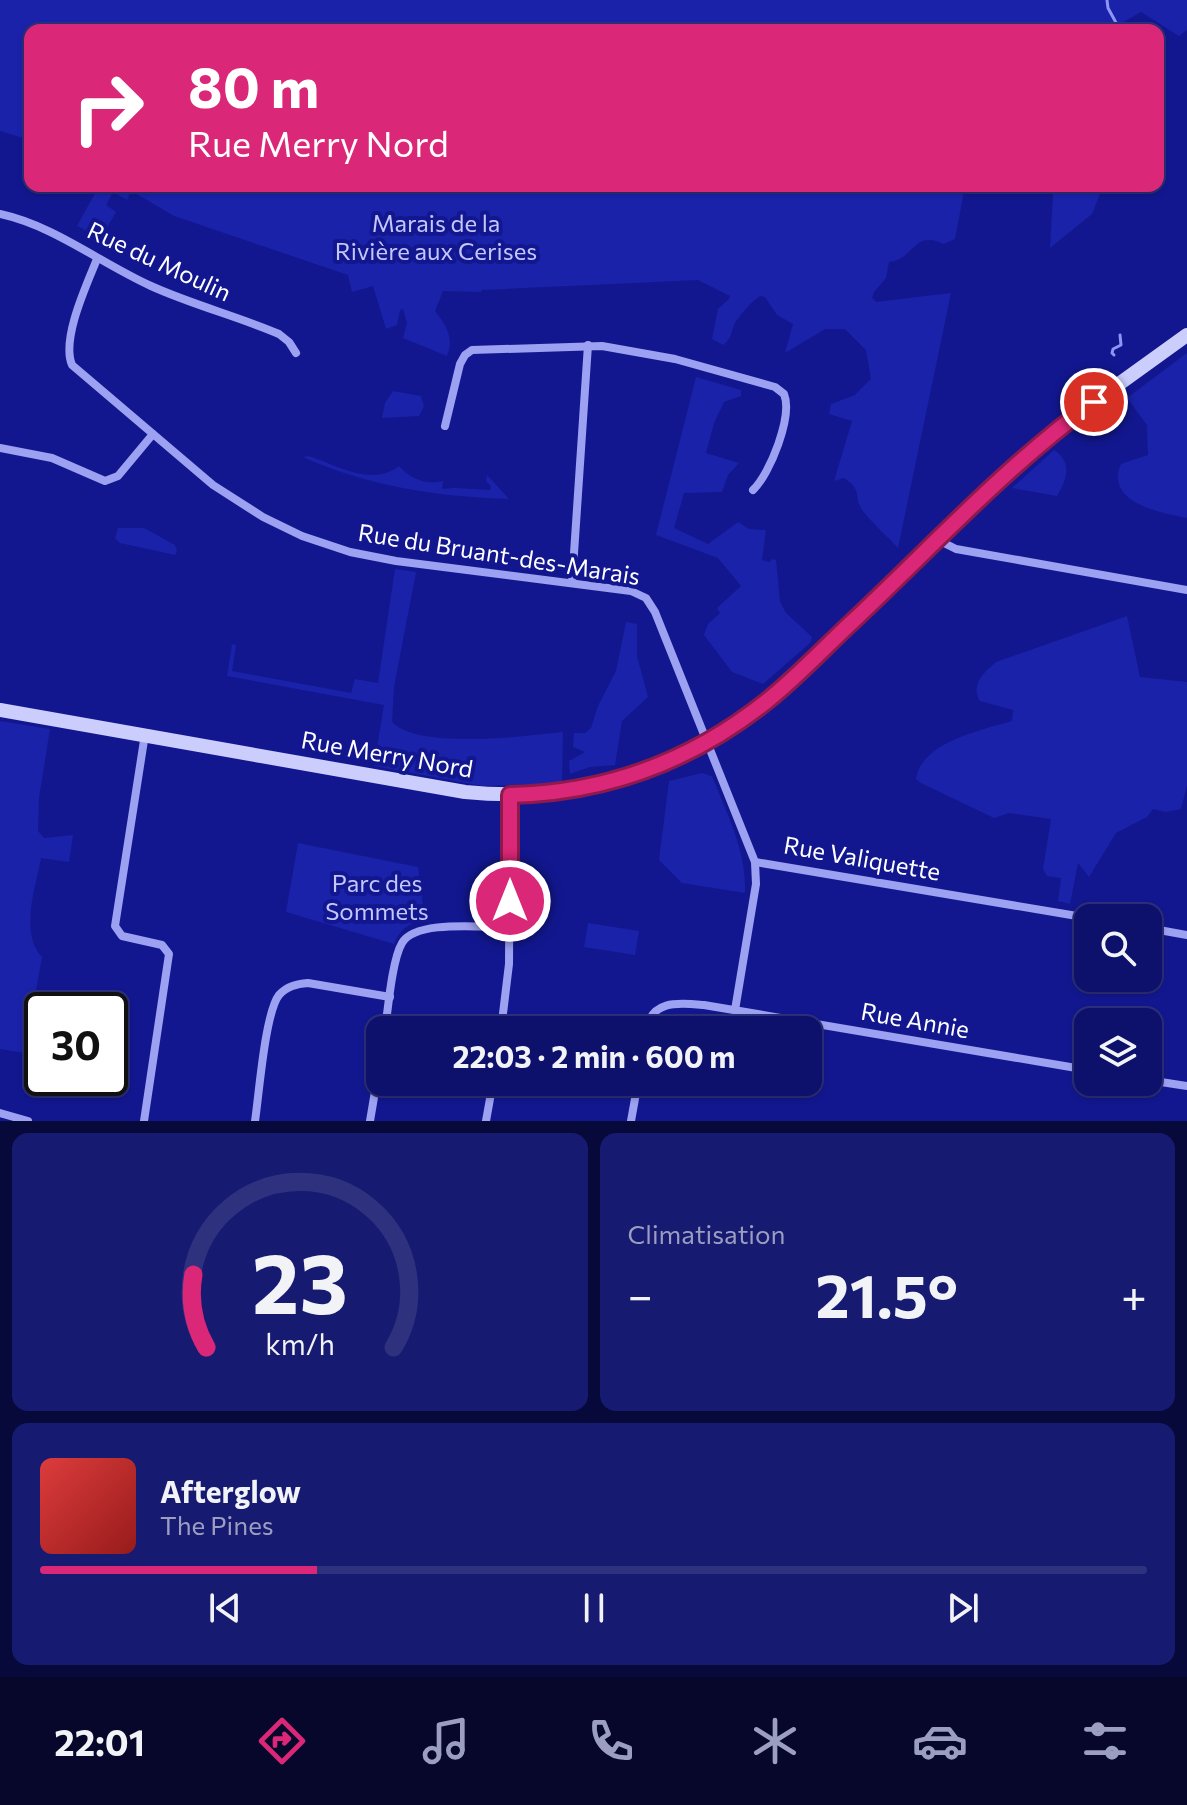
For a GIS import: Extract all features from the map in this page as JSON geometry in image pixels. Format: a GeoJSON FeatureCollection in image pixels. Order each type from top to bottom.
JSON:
{"type":"FeatureCollection","features":[{"type":"Feature","properties":{"kind":"main road","name":"Rue Merry Nord"},"geometry":{"type":"LineString","coordinates":[[0,710],[465,792],[510,795],[567,791],[613,781],[657,767],[708,742],[748,715],[786,685],[1059,429],[1187,335]]}},
{"type":"Feature","properties":{"kind":"street","name":"Rue du Moulin"},"geometry":{"type":"LineString","coordinates":[[0,214],[44,228],[97,259],[190,303],[279,334],[296,353]]}},
{"type":"Feature","properties":{"kind":"street","name":"Rue du Bruant-des-Marais"},"geometry":{"type":"LineString","coordinates":[[97,259],[78,306],[70,361],[213,485],[287,529],[326,544],[396,561],[636,592],[650,602],[708,742]]}},
{"type":"Feature","properties":{"kind":"street"},"geometry":{"type":"LineString","coordinates":[[445,426],[460,364],[468,352],[588,345],[668,357],[781,391],[787,405],[772,460],[766,474],[753,490]]}},
{"type":"Feature","properties":{"kind":"street"},"geometry":{"type":"LineString","coordinates":[[572,583],[588,345]]}},
{"type":"Feature","properties":{"kind":"street"},"geometry":{"type":"LineString","coordinates":[[0,448],[52,458],[105,481],[118,476],[153,434]]}},
{"type":"Feature","properties":{"kind":"street"},"geometry":{"type":"LineString","coordinates":[[938,540],[956,549],[1187,590]]}},
{"type":"Feature","properties":{"kind":"street"},"geometry":{"type":"LineString","coordinates":[[144,1121],[170,958],[162,945],[118,934],[116,922],[145,734]]}},
{"type":"Feature","properties":{"kind":"street","name":"Rue Valiquette"},"geometry":{"type":"LineString","coordinates":[[708,742],[755,862],[1074,915]]}},
{"type":"Feature","properties":{"kind":"street"},"geometry":{"type":"LineString","coordinates":[[503,1016],[510,927],[510,795]]}},
{"type":"Feature","properties":{"kind":"street"},"geometry":{"type":"LineString","coordinates":[[735,1010],[756,884],[755,862]]}},
{"type":"Feature","properties":{"kind":"street"},"geometry":{"type":"LineString","coordinates":[[387,1016],[399,948],[413,932],[426,928],[510,927]]}},
{"type":"Feature","properties":{"kind":"street"},"geometry":{"type":"LineString","coordinates":[[1162,931],[1187,935]]}},
{"type":"Feature","properties":{"kind":"street"},"geometry":{"type":"LineString","coordinates":[[255,1121],[273,1009],[283,992],[294,985],[308,983],[390,997]]}},
{"type":"Feature","properties":{"kind":"street","name":"Rue Annie"},"geometry":{"type":"LineString","coordinates":[[652,1016],[668,1003],[704,1005],[1074,1068]]}},
{"type":"Feature","properties":{"kind":"street"},"geometry":{"type":"LineString","coordinates":[[1162,1082],[1187,1086]]}},
{"type":"Feature","properties":{"kind":"street"},"geometry":{"type":"LineString","coordinates":[[370,1121],[374,1096]]}},
{"type":"Feature","properties":{"kind":"street"},"geometry":{"type":"LineString","coordinates":[[486,1121],[490,1096]]}},
{"type":"Feature","properties":{"kind":"street"},"geometry":{"type":"LineString","coordinates":[[631,1121],[635,1096]]}},
{"type":"Feature","properties":{"kind":"street"},"geometry":{"type":"LineString","coordinates":[[0,1113],[28,1121]]}},
{"type":"Feature","properties":{"kind":"green space"},"geometry":{"type":"Polygon","coordinates":[[[0,0],[1187,0],[1187,30],[1179,36],[1141,12],[1120,24],[24,24],[24,138],[0,131],[0,0]]]}},
{"type":"Feature","properties":{"kind":"green space"},"geometry":{"type":"Polygon","coordinates":[[[96,192],[113,192],[106,205],[116,212],[101,238],[77,226],[96,192]]]}},
{"type":"Feature","properties":{"kind":"green space"},"geometry":{"type":"Polygon","coordinates":[[[113,192],[128,192],[127,200],[113,192]]]}},
{"type":"Feature","properties":{"kind":"green space","name":"Marais de la Rivière aux Cerises"},"geometry":{"type":"Polygon","coordinates":[[[133,192],[964,192],[955,239],[943,244],[933,240],[920,242],[898,260],[889,262],[886,278],[872,298],[876,302],[951,293],[898,548],[862,510],[854,486],[844,478],[834,481],[852,421],[829,414],[831,404],[855,395],[871,379],[866,350],[845,329],[825,329],[785,353],[793,324],[777,315],[765,297],[760,296],[736,321],[723,345],[712,339],[718,309],[730,296],[698,280],[481,292],[443,291],[435,311],[448,332],[450,343],[447,356],[403,338],[407,323],[403,309],[400,310],[397,325],[386,329],[373,286],[352,292],[348,275],[174,216],[133,192]]]}},
{"type":"Feature","properties":{"kind":"green space"},"geometry":{"type":"Polygon","coordinates":[[[1052,192],[1101,192],[1092,214],[1050,248],[1052,192]]]}},
{"type":"Feature","properties":{"kind":"green space"},"geometry":{"type":"Polygon","coordinates":[[[1187,353],[1187,518],[1138,504],[1121,488],[1118,477],[1121,464],[1148,455],[1147,425],[1127,398],[1187,353]]]}},
{"type":"Feature","properties":{"kind":"green space"},"geometry":{"type":"Polygon","coordinates":[[[696,377],[741,390],[741,396],[724,402],[714,423],[706,453],[739,463],[728,475],[722,492],[684,493],[674,528],[708,544],[738,522],[749,529],[766,530],[762,560],[776,560],[780,602],[786,613],[812,637],[810,643],[763,684],[732,672],[704,635],[708,624],[720,613],[717,608],[741,586],[718,558],[656,535],[696,377]]]}},
{"type":"Feature","properties":{"kind":"green space"},"geometry":{"type":"Polygon","coordinates":[[[393,391],[421,396],[424,406],[419,416],[382,418],[385,403],[393,391]]]}},
{"type":"Feature","properties":{"kind":"green space"},"geometry":{"type":"Polygon","coordinates":[[[1054,450],[1066,466],[1057,496],[1012,488],[1054,450]]]}},
{"type":"Feature","properties":{"kind":"green space"},"geometry":{"type":"Polygon","coordinates":[[[309,456],[366,475],[389,472],[399,466],[419,480],[443,481],[442,489],[490,490],[487,475],[509,499],[456,496],[378,483],[303,457],[309,456]]]}},
{"type":"Feature","properties":{"kind":"green space"},"geometry":{"type":"Polygon","coordinates":[[[118,528],[144,528],[175,545],[177,551],[175,555],[120,543],[115,538],[118,528]]]}},
{"type":"Feature","properties":{"kind":"green space"},"geometry":{"type":"Polygon","coordinates":[[[395,569],[416,572],[394,687],[392,722],[406,731],[448,739],[563,732],[562,783],[483,786],[374,766],[384,705],[227,676],[232,644],[236,645],[232,671],[351,693],[355,679],[378,683],[395,569]]]}},
{"type":"Feature","properties":{"kind":"green space"},"geometry":{"type":"Polygon","coordinates":[[[1127,616],[1140,677],[1187,682],[1187,785],[1181,809],[1166,812],[1153,809],[1147,817],[1116,833],[1089,877],[1078,863],[1070,904],[1058,901],[1061,878],[1047,876],[1043,869],[1051,819],[1009,813],[994,818],[916,779],[920,766],[941,747],[1012,721],[1013,710],[980,701],[977,695],[980,679],[996,662],[1127,616]]]}},
{"type":"Feature","properties":{"kind":"green space"},"geometry":{"type":"Polygon","coordinates":[[[626,622],[637,624],[637,656],[648,697],[622,721],[615,765],[590,767],[570,774],[569,761],[585,752],[573,747],[574,733],[585,733],[591,728],[598,706],[616,671],[626,622]]]}},
{"type":"Feature","properties":{"kind":"green space"},"geometry":{"type":"Polygon","coordinates":[[[0,721],[50,729],[39,798],[38,831],[44,838],[73,835],[69,862],[41,858],[30,923],[35,947],[42,957],[36,992],[24,992],[24,1053],[0,1049],[0,721]]]}},
{"type":"Feature","properties":{"kind":"green space"},"geometry":{"type":"Polygon","coordinates":[[[702,773],[712,776],[735,833],[743,863],[745,893],[682,883],[659,860],[669,781],[702,773]]]}},
{"type":"Feature","properties":{"kind":"green space","name":"Parc des Sommets"},"geometry":{"type":"Polygon","coordinates":[[[298,843],[418,867],[425,921],[405,928],[394,944],[286,912],[298,843]]]}},
{"type":"Feature","properties":{"kind":"green space"},"geometry":{"type":"Polygon","coordinates":[[[588,923],[639,931],[635,955],[584,947],[588,923]]]}},
{"type":"Feature","properties":{"kind":"waterway"},"geometry":{"type":"LineString","coordinates":[[1107,0],[1117,24]]}},
{"type":"Feature","properties":{"kind":"waterway"},"geometry":{"type":"LineString","coordinates":[[1114,355],[1113,349],[1121,345],[1120,335]]}},
{"type":"Feature","properties":{"kind":"route"},"geometry":{"type":"LineString","coordinates":[[510,901],[510,795],[567,791],[622,779],[674,759],[728,729],[786,685],[1007,474],[1094,402]]}}]}
